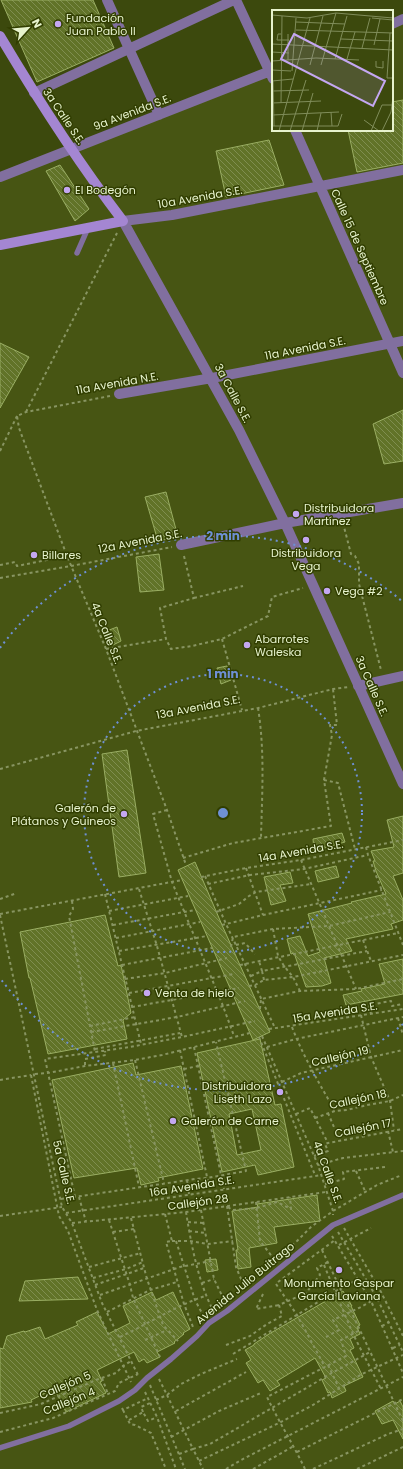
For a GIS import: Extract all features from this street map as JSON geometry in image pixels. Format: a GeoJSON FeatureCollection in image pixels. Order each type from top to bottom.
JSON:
{"type":"FeatureCollection","features":[{"type":"Feature","properties":{"kind":"street"},"geometry":{"type":"LineString","coordinates":[[107,0],[158,115]]}},
{"type":"Feature","properties":{"kind":"street"},"geometry":{"type":"LineString","coordinates":[[34,93],[235,0],[272,73]]}},
{"type":"Feature","properties":{"kind":"street"},"geometry":{"type":"LineString","coordinates":[[393,24],[403,19]]}},
{"type":"Feature","properties":{"kind":"street","name":"3a Calle S.E."},"geometry":{"type":"LineString","coordinates":[[0,36],[34,93],[123,221],[212,378],[285,523],[403,784]]}},
{"type":"Feature","properties":{"kind":"street","name":"9a Avenida S.E."},"geometry":{"type":"LineString","coordinates":[[0,177],[158,115],[272,73]]}},
{"type":"Feature","properties":{"kind":"street","name":"Calle 15 de Septiembre"},"geometry":{"type":"LineString","coordinates":[[295,131],[403,373]]}},
{"type":"Feature","properties":{"kind":"street","name":"10a Avenida S.E."},"geometry":{"type":"LineString","coordinates":[[0,245],[123,221],[172,215],[403,170]]}},
{"type":"Feature","properties":{"kind":"street","name":"11a Avenida S.E."},"geometry":{"type":"LineString","coordinates":[[212,378],[403,341]]}},
{"type":"Feature","properties":{"kind":"street","name":"11a Avenida N.E."},"geometry":{"type":"LineString","coordinates":[[119,394],[212,378]]}},
{"type":"Feature","properties":{"kind":"street","name":"12a Avenida S.E."},"geometry":{"type":"LineString","coordinates":[[181,545],[285,523],[403,503]]}},
{"type":"Feature","properties":{"kind":"street"},"geometry":{"type":"LineString","coordinates":[[358,686],[403,676]]}},
{"type":"Feature","properties":{"kind":"lane"},"geometry":{"type":"LineString","coordinates":[[77,253],[88,228]]}},
{"type":"Feature","properties":{"kind":"lane","name":"Avenida Julio Buitrago"},"geometry":{"type":"LineString","coordinates":[[0,1448],[69,1426],[119,1401],[142,1385],[209,1323],[227,1311],[327,1229],[333,1225],[403,1196]]}},
{"type":"Feature","properties":{"kind":"path"},"geometry":{"type":"LineString","coordinates":[[0,451],[17,416],[26,412],[123,221]]}},
{"type":"Feature","properties":{"kind":"path","name":"11a Avenida N.E."},"geometry":{"type":"LineString","coordinates":[[26,412],[119,394]]}},
{"type":"Feature","properties":{"kind":"path","name":"4a Calle S.E."},"geometry":{"type":"LineString","coordinates":[[17,416],[19,428],[70,566],[106,649],[167,810],[186,865]]}},
{"type":"Feature","properties":{"kind":"path"},"geometry":{"type":"LineString","coordinates":[[340,514],[350,554],[355,556],[359,564],[359,584],[384,680]]}},
{"type":"Feature","properties":{"kind":"path"},"geometry":{"type":"LineString","coordinates":[[181,545],[194,598]]}},
{"type":"Feature","properties":{"kind":"path","name":"12a Avenida S.E."},"geometry":{"type":"LineString","coordinates":[[0,578],[181,545]]}},
{"type":"Feature","properties":{"kind":"path"},"geometry":{"type":"LineString","coordinates":[[0,564],[15,562],[17,566],[67,556]]}},
{"type":"Feature","properties":{"kind":"path"},"geometry":{"type":"LineString","coordinates":[[243,586],[160,608],[166,639],[171,649],[222,639],[268,616],[272,597],[313,586]]}},
{"type":"Feature","properties":{"kind":"path"},"geometry":{"type":"LineString","coordinates":[[106,649],[166,639]]}},
{"type":"Feature","properties":{"kind":"path"},"geometry":{"type":"LineString","coordinates":[[222,639],[242,710]]}},
{"type":"Feature","properties":{"kind":"path","name":"13a Avenida S.E."},"geometry":{"type":"LineString","coordinates":[[0,769],[136,731],[258,708],[333,689],[358,686]]}},
{"type":"Feature","properties":{"kind":"path"},"geometry":{"type":"LineString","coordinates":[[183,858],[233,843],[331,826],[324,780],[332,735],[330,725],[338,725],[333,689]]}},
{"type":"Feature","properties":{"kind":"path"},"geometry":{"type":"LineString","coordinates":[[258,708],[262,732],[263,781],[261,838]]}},
{"type":"Feature","properties":{"kind":"path"},"geometry":{"type":"LineString","coordinates":[[324,780],[338,783],[355,849]]}},
{"type":"Feature","properties":{"kind":"path"},"geometry":{"type":"LineString","coordinates":[[167,810],[153,814],[172,882],[190,924],[194,938],[212,978],[234,1036]]}},
{"type":"Feature","properties":{"kind":"path","name":"14a Avenida S.E."},"geometry":{"type":"LineString","coordinates":[[201,877],[246,868],[301,860],[403,840]]}},
{"type":"Feature","properties":{"kind":"path"},"geometry":{"type":"LineString","coordinates":[[366,847],[403,945]]}},
{"type":"Feature","properties":{"kind":"path"},"geometry":{"type":"LineString","coordinates":[[208,884],[250,875],[304,869],[368,855]]}},
{"type":"Feature","properties":{"kind":"path"},"geometry":{"type":"LineString","coordinates":[[301,860],[356,989]]}},
{"type":"Feature","properties":{"kind":"path"},"geometry":{"type":"LineString","coordinates":[[246,868],[250,875],[263,915]]}},
{"type":"Feature","properties":{"kind":"path"},"geometry":{"type":"LineString","coordinates":[[205,876],[244,964],[275,1028]]}},
{"type":"Feature","properties":{"kind":"path"},"geometry":{"type":"LineString","coordinates":[[0,914],[182,880]]}},
{"type":"Feature","properties":{"kind":"path"},"geometry":{"type":"LineString","coordinates":[[216,912],[239,904],[256,892],[311,884]]}},
{"type":"Feature","properties":{"kind":"path"},"geometry":{"type":"LineString","coordinates":[[139,889],[165,973],[182,1037]]}},
{"type":"Feature","properties":{"kind":"path"},"geometry":{"type":"LineString","coordinates":[[222,926],[263,915],[382,890]]}},
{"type":"Feature","properties":{"kind":"path"},"geometry":{"type":"LineString","coordinates":[[0,899],[17,893]]}},
{"type":"Feature","properties":{"kind":"path"},"geometry":{"type":"LineString","coordinates":[[105,894],[141,1044]]}},
{"type":"Feature","properties":{"kind":"path"},"geometry":{"type":"LineString","coordinates":[[109,911],[188,896]]}},
{"type":"Feature","properties":{"kind":"path"},"geometry":{"type":"LineString","coordinates":[[72,901],[73,909],[69,916],[95,1052]]}},
{"type":"Feature","properties":{"kind":"path"},"geometry":{"type":"LineString","coordinates":[[113,925],[195,910]]}},
{"type":"Feature","properties":{"kind":"path"},"geometry":{"type":"LineString","coordinates":[[233,937],[273,929],[329,926],[390,912]]}},
{"type":"Feature","properties":{"kind":"path","name":"5a Calle S.E."},"geometry":{"type":"LineString","coordinates":[[0,914],[62,1207],[72,1223],[95,1285],[157,1417],[176,1469]]}},
{"type":"Feature","properties":{"kind":"path"},"geometry":{"type":"LineString","coordinates":[[116,938],[200,922]]}},
{"type":"Feature","properties":{"kind":"path"},"geometry":{"type":"LineString","coordinates":[[273,929],[278,956],[293,977],[300,991]]}},
{"type":"Feature","properties":{"kind":"path"},"geometry":{"type":"LineString","coordinates":[[240,965],[278,956],[337,946],[398,933]]}},
{"type":"Feature","properties":{"kind":"path"},"geometry":{"type":"LineString","coordinates":[[119,951],[157,946],[207,936]]}},
{"type":"Feature","properties":{"kind":"path"},"geometry":{"type":"LineString","coordinates":[[232,947],[233,937]]}},
{"type":"Feature","properties":{"kind":"path"},"geometry":{"type":"LineString","coordinates":[[363,940],[371,961]]}},
{"type":"Feature","properties":{"kind":"path"},"geometry":{"type":"LineString","coordinates":[[236,945],[245,943],[255,954]]}},
{"type":"Feature","properties":{"kind":"path"},"geometry":{"type":"LineString","coordinates":[[122,965],[212,948]]}},
{"type":"Feature","properties":{"kind":"path"},"geometry":{"type":"LineString","coordinates":[[250,976],[262,971],[284,966],[367,951]]}},
{"type":"Feature","properties":{"kind":"path"},"geometry":{"type":"LineString","coordinates":[[249,986],[255,985],[264,980],[293,977],[403,955]]}},
{"type":"Feature","properties":{"kind":"path"},"geometry":{"type":"LineString","coordinates":[[125,979],[165,973],[227,958]]}},
{"type":"Feature","properties":{"kind":"path"},"geometry":{"type":"LineString","coordinates":[[259,961],[264,980]]}},
{"type":"Feature","properties":{"kind":"path"},"geometry":{"type":"LineString","coordinates":[[129,993],[234,974]]}},
{"type":"Feature","properties":{"kind":"path"},"geometry":{"type":"LineString","coordinates":[[261,999],[300,991],[356,989],[403,979]]}},
{"type":"Feature","properties":{"kind":"path"},"geometry":{"type":"LineString","coordinates":[[132,1007],[239,988]]}},
{"type":"Feature","properties":{"kind":"path"},"geometry":{"type":"LineString","coordinates":[[260,1009],[261,999]]}},
{"type":"Feature","properties":{"kind":"path"},"geometry":{"type":"LineString","coordinates":[[91,1032],[177,1017],[245,1001]]}},
{"type":"Feature","properties":{"kind":"path"},"geometry":{"type":"LineString","coordinates":[[371,1014],[369,1005],[391,1001],[392,1006],[403,1004]]}},
{"type":"Feature","properties":{"kind":"path","name":"15a Avenida S.E."},"geometry":{"type":"LineString","coordinates":[[269,1029],[292,1027],[403,1009]]}},
{"type":"Feature","properties":{"kind":"path"},"geometry":{"type":"LineString","coordinates":[[361,1016],[371,1057],[390,1102],[394,1130]]}},
{"type":"Feature","properties":{"kind":"path"},"geometry":{"type":"LineString","coordinates":[[267,1047],[296,1039],[403,1017]]}},
{"type":"Feature","properties":{"kind":"path"},"geometry":{"type":"LineString","coordinates":[[90,1026],[135,1018]]}},
{"type":"Feature","properties":{"kind":"path"},"geometry":{"type":"LineString","coordinates":[[398,1018],[403,1035]]}},
{"type":"Feature","properties":{"kind":"path"},"geometry":{"type":"LineString","coordinates":[[75,1197],[45,1059],[182,1037],[255,1021]]}},
{"type":"Feature","properties":{"kind":"path"},"geometry":{"type":"LineString","coordinates":[[292,1027],[296,1039],[312,1071],[335,1111]]}},
{"type":"Feature","properties":{"kind":"path"},"geometry":{"type":"LineString","coordinates":[[95,1049],[181,1033]]}},
{"type":"Feature","properties":{"kind":"path"},"geometry":{"type":"LineString","coordinates":[[0,1080],[85,1066],[135,1060],[250,1033]]}},
{"type":"Feature","properties":{"kind":"path","name":"4a Calle S.E."},"geometry":{"type":"LineString","coordinates":[[315,1176],[261,1037],[267,1047],[322,1175],[333,1211],[333,1225]]}},
{"type":"Feature","properties":{"kind":"path"},"geometry":{"type":"LineString","coordinates":[[61,1199],[221,1176],[246,1171],[216,1042]]}},
{"type":"Feature","properties":{"kind":"path"},"geometry":{"type":"LineString","coordinates":[[194,1047],[224,1189]]}},
{"type":"Feature","properties":{"kind":"path"},"geometry":{"type":"LineString","coordinates":[[85,1066],[85,1058],[106,1055],[105,1050]]}},
{"type":"Feature","properties":{"kind":"path"},"geometry":{"type":"LineString","coordinates":[[180,1050],[210,1191]]}},
{"type":"Feature","properties":{"kind":"path","name":"Callejón 19"},"geometry":{"type":"LineString","coordinates":[[282,1082],[301,1073],[403,1050]]}},
{"type":"Feature","properties":{"kind":"path"},"geometry":{"type":"LineString","coordinates":[[135,1060],[164,1184]]}},
{"type":"Feature","properties":{"kind":"path"},"geometry":{"type":"LineString","coordinates":[[113,1063],[139,1187]]}},
{"type":"Feature","properties":{"kind":"path"},"geometry":{"type":"LineString","coordinates":[[184,1069],[198,1066]]}},
{"type":"Feature","properties":{"kind":"path"},"geometry":{"type":"LineString","coordinates":[[31,1075],[40,1127],[54,1186],[59,1216],[68,1231],[97,1310],[135,1390]]}},
{"type":"Feature","properties":{"kind":"path","name":"Callejón 18"},"geometry":{"type":"LineString","coordinates":[[315,1118],[335,1111],[390,1102],[403,1095]]}},
{"type":"Feature","properties":{"kind":"path"},"geometry":{"type":"LineString","coordinates":[[296,1114],[310,1108],[328,1143]]}},
{"type":"Feature","properties":{"kind":"path"},"geometry":{"type":"LineString","coordinates":[[328,1113],[340,1141]]}},
{"type":"Feature","properties":{"kind":"path","name":"Callejón 17"},"geometry":{"type":"LineString","coordinates":[[314,1156],[328,1151],[325,1144],[328,1143],[403,1129]]}},
{"type":"Feature","properties":{"kind":"path"},"geometry":{"type":"LineString","coordinates":[[388,1131],[393,1152]]}},
{"type":"Feature","properties":{"kind":"path"},"geometry":{"type":"LineString","coordinates":[[318,1165],[343,1158],[403,1151]]}},
{"type":"Feature","properties":{"kind":"path"},"geometry":{"type":"LineString","coordinates":[[325,1184],[344,1179],[343,1172],[385,1167]]}},
{"type":"Feature","properties":{"kind":"path"},"geometry":{"type":"LineString","coordinates":[[356,1171],[366,1192]]}},
{"type":"Feature","properties":{"kind":"path","name":"16a Avenida S.E."},"geometry":{"type":"LineString","coordinates":[[66,1213],[322,1175]]}},
{"type":"Feature","properties":{"kind":"path"},"geometry":{"type":"LineString","coordinates":[[268,1266],[311,1227],[333,1211],[366,1192],[402,1175]]}},
{"type":"Feature","properties":{"kind":"path"},"geometry":{"type":"LineString","coordinates":[[187,1180],[190,1194]]}},
{"type":"Feature","properties":{"kind":"path","name":"Callejón 28"},"geometry":{"type":"LineString","coordinates":[[72,1223],[186,1212],[327,1192]]}},
{"type":"Feature","properties":{"kind":"path"},"geometry":{"type":"LineString","coordinates":[[79,1197],[86,1222]]}},
{"type":"Feature","properties":{"kind":"path"},"geometry":{"type":"LineString","coordinates":[[227,1206],[232,1210],[257,1208],[277,1202],[291,1210],[290,1197]]}},
{"type":"Feature","properties":{"kind":"path"},"geometry":{"type":"LineString","coordinates":[[256,1202],[260,1241],[274,1260]]}},
{"type":"Feature","properties":{"kind":"path"},"geometry":{"type":"LineString","coordinates":[[227,1206],[236,1268],[244,1286]]}},
{"type":"Feature","properties":{"kind":"path"},"geometry":{"type":"LineString","coordinates":[[0,1216],[62,1207]]}},
{"type":"Feature","properties":{"kind":"path"},"geometry":{"type":"LineString","coordinates":[[201,1210],[214,1279],[225,1302]]}},
{"type":"Feature","properties":{"kind":"path"},"geometry":{"type":"LineString","coordinates":[[186,1212],[190,1241],[205,1296],[213,1312]]}},
{"type":"Feature","properties":{"kind":"path"},"geometry":{"type":"LineString","coordinates":[[165,1214],[172,1241]]}},
{"type":"Feature","properties":{"kind":"path"},"geometry":{"type":"LineString","coordinates":[[131,1218],[150,1290],[163,1325],[178,1341]]}},
{"type":"Feature","properties":{"kind":"path"},"geometry":{"type":"LineString","coordinates":[[109,1220],[133,1298],[160,1357]]}},
{"type":"Feature","properties":{"kind":"path"},"geometry":{"type":"LineString","coordinates":[[188,1222],[203,1223]]}},
{"type":"Feature","properties":{"kind":"path"},"geometry":{"type":"LineString","coordinates":[[199,1461],[280,1423],[313,1405],[362,1374],[378,1368],[403,1354],[389,1322],[362,1270],[333,1225]]}},
{"type":"Feature","properties":{"kind":"path"},"geometry":{"type":"LineString","coordinates":[[113,1232],[134,1228]]}},
{"type":"Feature","properties":{"kind":"path"},"geometry":{"type":"LineString","coordinates":[[344,1228],[381,1292],[403,1336]]}},
{"type":"Feature","properties":{"kind":"path"},"geometry":{"type":"LineString","coordinates":[[339,1245],[371,1228]]}},
{"type":"Feature","properties":{"kind":"path"},"geometry":{"type":"LineString","coordinates":[[327,1229],[339,1245],[371,1301],[403,1373]]}},
{"type":"Feature","properties":{"kind":"path"},"geometry":{"type":"LineString","coordinates":[[189,1231],[206,1233]]}},
{"type":"Feature","properties":{"kind":"path"},"geometry":{"type":"LineString","coordinates":[[270,1288],[335,1240]]}},
{"type":"Feature","properties":{"kind":"path"},"geometry":{"type":"LineString","coordinates":[[176,1241],[194,1300],[205,1318]]}},
{"type":"Feature","properties":{"kind":"path"},"geometry":{"type":"LineString","coordinates":[[193,1328],[184,1304],[166,1242],[190,1241],[208,1244],[233,1241]]}},
{"type":"Feature","properties":{"kind":"path"},"geometry":{"type":"LineString","coordinates":[[322,1250],[403,1421]]}},
{"type":"Feature","properties":{"kind":"path"},"geometry":{"type":"LineString","coordinates":[[89,1267],[141,1253]]}},
{"type":"Feature","properties":{"kind":"path"},"geometry":{"type":"LineString","coordinates":[[100,1295],[183,1266],[211,1261]]}},
{"type":"Feature","properties":{"kind":"path"},"geometry":{"type":"LineString","coordinates":[[93,1278],[124,1270],[143,1262]]}},
{"type":"Feature","properties":{"kind":"path"},"geometry":{"type":"LineString","coordinates":[[264,1293],[256,1309],[279,1305],[306,1293],[320,1275],[317,1268],[328,1262]]}},
{"type":"Feature","properties":{"kind":"path"},"geometry":{"type":"LineString","coordinates":[[324,1265],[353,1334],[381,1389]]}},
{"type":"Feature","properties":{"kind":"path"},"geometry":{"type":"LineString","coordinates":[[95,1285],[144,1268]]}},
{"type":"Feature","properties":{"kind":"path"},"geometry":{"type":"LineString","coordinates":[[356,1274],[362,1270]]}},
{"type":"Feature","properties":{"kind":"path"},"geometry":{"type":"LineString","coordinates":[[202,1283],[214,1279]]}},
{"type":"Feature","properties":{"kind":"path"},"geometry":{"type":"LineString","coordinates":[[233,1354],[340,1288],[359,1279]]}},
{"type":"Feature","properties":{"kind":"path"},"geometry":{"type":"LineString","coordinates":[[107,1312],[150,1290],[178,1282]]}},
{"type":"Feature","properties":{"kind":"path"},"geometry":{"type":"LineString","coordinates":[[276,1284],[297,1315],[340,1388]]}},
{"type":"Feature","properties":{"kind":"path"},"geometry":{"type":"LineString","coordinates":[[120,1337],[145,1326],[160,1316],[184,1304],[205,1296]]}},
{"type":"Feature","properties":{"kind":"path"},"geometry":{"type":"LineString","coordinates":[[326,1337],[339,1330],[333,1320],[352,1312],[377,1298]]}},
{"type":"Feature","properties":{"kind":"path"},"geometry":{"type":"LineString","coordinates":[[226,1345],[250,1336],[282,1316],[279,1305]]}},
{"type":"Feature","properties":{"kind":"path"},"geometry":{"type":"LineString","coordinates":[[382,1326],[389,1322]]}},
{"type":"Feature","properties":{"kind":"path"},"geometry":{"type":"LineString","coordinates":[[145,1340],[167,1330]]}},
{"type":"Feature","properties":{"kind":"path"},"geometry":{"type":"LineString","coordinates":[[305,1469],[267,1398],[346,1356],[341,1340],[360,1330]]}},
{"type":"Feature","properties":{"kind":"path"},"geometry":{"type":"LineString","coordinates":[[393,1348],[400,1345]]}},
{"type":"Feature","properties":{"kind":"path"},"geometry":{"type":"LineString","coordinates":[[179,1454],[210,1444],[370,1352]]}},
{"type":"Feature","properties":{"kind":"path"},"geometry":{"type":"LineString","coordinates":[[156,1400],[201,1374],[237,1359]]}},
{"type":"Feature","properties":{"kind":"path","name":"Callejón 5"},"geometry":{"type":"LineString","coordinates":[[0,1412],[41,1404],[116,1373],[131,1360]]}},
{"type":"Feature","properties":{"kind":"path"},"geometry":{"type":"LineString","coordinates":[[175,1411],[246,1372]]}},
{"type":"Feature","properties":{"kind":"path","name":"Callejón 4"},"geometry":{"type":"LineString","coordinates":[[0,1432],[53,1418],[115,1391],[118,1383],[138,1374]]}},
{"type":"Feature","properties":{"kind":"path"},"geometry":{"type":"LineString","coordinates":[[226,1469],[403,1377]]}},
{"type":"Feature","properties":{"kind":"path"},"geometry":{"type":"LineString","coordinates":[[102,1378],[108,1394]]}},
{"type":"Feature","properties":{"kind":"path"},"geometry":{"type":"LineString","coordinates":[[159,1378],[203,1469]]}},
{"type":"Feature","properties":{"kind":"path"},"geometry":{"type":"LineString","coordinates":[[142,1385],[149,1383],[185,1469]]}},
{"type":"Feature","properties":{"kind":"path"},"geometry":{"type":"LineString","coordinates":[[171,1436],[219,1411],[261,1393]]}},
{"type":"Feature","properties":{"kind":"path"},"geometry":{"type":"LineString","coordinates":[[297,1452],[403,1399]]}},
{"type":"Feature","properties":{"kind":"path"},"geometry":{"type":"LineString","coordinates":[[150,1403],[141,1407],[143,1412],[148,1421],[157,1417]]}},
{"type":"Feature","properties":{"kind":"path"},"geometry":{"type":"LineString","coordinates":[[123,1410],[130,1424],[150,1433],[166,1469]]}},
{"type":"Feature","properties":{"kind":"path"},"geometry":{"type":"LineString","coordinates":[[129,1420],[143,1412]]}},
{"type":"Feature","properties":{"kind":"path"},"geometry":{"type":"LineString","coordinates":[[313,1469],[388,1434],[403,1429]]}},
{"type":"Feature","properties":{"kind":"path"},"geometry":{"type":"LineString","coordinates":[[253,1469],[294,1446]]}},
{"type":"Feature","properties":{"kind":"path"},"geometry":{"type":"LineString","coordinates":[[357,1469],[403,1447]]}},
{"type":"Feature","properties":{"kind":"shaded area"},"geometry":{"type":"Polygon","coordinates":[[[403,19],[403,1469],[0,1469],[0,177],[272,70],[272,131],[393,131],[393,24],[403,19]]]}},
{"type":"Feature","properties":{"kind":"building","name":"Fundación Juan Pablo II"},"geometry":{"type":"Polygon","coordinates":[[[1,0],[93,0],[114,48],[37,82],[1,0]]]}},
{"type":"Feature","properties":{"kind":"building"},"geometry":{"type":"Polygon","coordinates":[[[403,100],[403,163],[357,172],[348,131],[393,131],[393,102],[403,100]]]}},
{"type":"Feature","properties":{"kind":"building"},"geometry":{"type":"Polygon","coordinates":[[[269,140],[284,185],[226,197],[216,151],[269,140]]]}},
{"type":"Feature","properties":{"kind":"building","name":"El Bodegón"},"geometry":{"type":"Polygon","coordinates":[[[60,165],[89,209],[75,221],[46,171],[60,165]]]}},
{"type":"Feature","properties":{"kind":"building"},"geometry":{"type":"Polygon","coordinates":[[[0,343],[29,357],[0,408],[0,343]]]}},
{"type":"Feature","properties":{"kind":"building"},"geometry":{"type":"Polygon","coordinates":[[[403,410],[403,461],[384,464],[373,424],[403,410]]]}},
{"type":"Feature","properties":{"kind":"building"},"geometry":{"type":"Polygon","coordinates":[[[166,492],[178,537],[158,541],[145,497],[166,492]]]}},
{"type":"Feature","properties":{"kind":"building"},"geometry":{"type":"Polygon","coordinates":[[[159,554],[164,590],[140,592],[136,557],[159,554]]]}},
{"type":"Feature","properties":{"kind":"building"},"geometry":{"type":"Polygon","coordinates":[[[117,627],[121,641],[113,645],[111,642],[107,644],[104,632],[117,627]]]}},
{"type":"Feature","properties":{"kind":"building"},"geometry":{"type":"Polygon","coordinates":[[[227,666],[231,680],[221,684],[217,668],[227,666]]]}},
{"type":"Feature","properties":{"kind":"building","name":"Galerón de Plátanos y Guineos"},"geometry":{"type":"Polygon","coordinates":[[[127,750],[146,873],[119,877],[102,754],[127,750]]]}},
{"type":"Feature","properties":{"kind":"building"},"geometry":{"type":"Polygon","coordinates":[[[403,816],[403,873],[393,876],[403,900],[403,920],[391,924],[393,929],[346,939],[352,951],[324,958],[331,983],[322,986],[306,987],[294,953],[291,954],[287,939],[300,936],[308,956],[320,952],[308,914],[386,894],[376,871],[373,861],[375,861],[371,851],[394,847],[387,820],[403,816]]]}},
{"type":"Feature","properties":{"kind":"building"},"geometry":{"type":"Polygon","coordinates":[[[342,833],[345,842],[314,851],[313,839],[342,833]]]}},
{"type":"Feature","properties":{"kind":"building"},"geometry":{"type":"Polygon","coordinates":[[[195,862],[270,1032],[253,1040],[178,870],[195,862]]]}},
{"type":"Feature","properties":{"kind":"building"},"geometry":{"type":"Polygon","coordinates":[[[336,866],[339,877],[318,882],[315,871],[336,866]]]}},
{"type":"Feature","properties":{"kind":"building"},"geometry":{"type":"Polygon","coordinates":[[[290,872],[293,883],[280,885],[286,901],[271,905],[264,877],[290,872]]]}},
{"type":"Feature","properties":{"kind":"building"},"geometry":{"type":"Polygon","coordinates":[[[105,915],[118,966],[121,965],[131,1013],[123,1020],[127,1039],[48,1054],[29,978],[20,932],[105,915]]]}},
{"type":"Feature","properties":{"kind":"building"},"geometry":{"type":"Polygon","coordinates":[[[403,959],[403,994],[346,1005],[343,995],[362,991],[361,989],[385,984],[379,964],[403,959]]]}},
{"type":"Feature","properties":{"kind":"building"},"geometry":{"type":"Polygon","coordinates":[[[260,1039],[275,1105],[281,1104],[294,1167],[258,1175],[255,1165],[222,1172],[197,1053],[260,1039]],[[252,1109],[229,1114],[237,1155],[261,1150],[252,1109]]]}},
{"type":"Feature","properties":{"kind":"building"},"geometry":{"type":"Polygon","coordinates":[[[133,1063],[136,1075],[181,1066],[203,1169],[158,1178],[159,1181],[141,1185],[137,1168],[74,1178],[52,1080],[133,1063]]]}},
{"type":"Feature","properties":{"kind":"building"},"geometry":{"type":"Polygon","coordinates":[[[317,1195],[320,1221],[274,1227],[277,1243],[249,1248],[251,1267],[238,1269],[236,1250],[238,1250],[232,1211],[258,1207],[257,1204],[317,1195]]]}},
{"type":"Feature","properties":{"kind":"building"},"geometry":{"type":"Polygon","coordinates":[[[216,1259],[218,1270],[207,1272],[205,1260],[216,1259]]]}},
{"type":"Feature","properties":{"kind":"building"},"geometry":{"type":"Polygon","coordinates":[[[78,1277],[88,1299],[19,1301],[25,1281],[78,1277]]]}},
{"type":"Feature","properties":{"kind":"building"},"geometry":{"type":"Polygon","coordinates":[[[343,1291],[352,1306],[360,1325],[357,1327],[360,1334],[350,1339],[354,1348],[350,1350],[363,1377],[344,1386],[346,1391],[332,1398],[322,1380],[326,1378],[315,1358],[277,1381],[280,1385],[270,1391],[263,1380],[258,1383],[246,1363],[251,1360],[245,1350],[269,1334],[343,1291]]]}},
{"type":"Feature","properties":{"kind":"building"},"geometry":{"type":"Polygon","coordinates":[[[152,1292],[156,1300],[173,1292],[190,1329],[183,1333],[184,1334],[174,1342],[175,1343],[157,1352],[160,1357],[147,1363],[144,1359],[139,1362],[134,1352],[97,1370],[102,1381],[100,1382],[106,1393],[66,1412],[57,1394],[52,1396],[50,1391],[31,1400],[32,1402],[0,1408],[0,1348],[3,1349],[7,1336],[40,1327],[45,1339],[78,1325],[76,1322],[97,1312],[108,1334],[130,1323],[123,1306],[152,1292]]]}},
{"type":"Feature","properties":{"kind":"building"},"geometry":{"type":"Polygon","coordinates":[[[393,1401],[395,1404],[400,1401],[403,1407],[403,1439],[393,1420],[382,1424],[375,1411],[393,1401]]]}},
{"type":"Feature","properties":{"kind":"place","name":"Fundación Juan Pablo II"},"geometry":{"type":"Point","coordinates":[58,24]}},
{"type":"Feature","properties":{"kind":"place","name":"El Bodegón"},"geometry":{"type":"Point","coordinates":[67,190]}},
{"type":"Feature","properties":{"kind":"place","name":"Distribuidora Martínez"},"geometry":{"type":"Point","coordinates":[296,514]}},
{"type":"Feature","properties":{"kind":"place","name":"Distribuidora Vega"},"geometry":{"type":"Point","coordinates":[306,540]}},
{"type":"Feature","properties":{"kind":"place","name":"Billares"},"geometry":{"type":"Point","coordinates":[34,555]}},
{"type":"Feature","properties":{"kind":"place","name":"Vega #2"},"geometry":{"type":"Point","coordinates":[327,591]}},
{"type":"Feature","properties":{"kind":"place","name":"Abarrotes Waleska"},"geometry":{"type":"Point","coordinates":[247,645]}},
{"type":"Feature","properties":{"kind":"place","name":"Galerón de Plátanos y Guineos"},"geometry":{"type":"Point","coordinates":[124,814]}},
{"type":"Feature","properties":{"kind":"place","name":"Venta de hielo"},"geometry":{"type":"Point","coordinates":[147,993]}},
{"type":"Feature","properties":{"kind":"place","name":"Distribuidora Liseth Lazo"},"geometry":{"type":"Point","coordinates":[280,1092]}},
{"type":"Feature","properties":{"kind":"place","name":"Galerón de Carne"},"geometry":{"type":"Point","coordinates":[173,1121]}},
{"type":"Feature","properties":{"kind":"place","name":"Monumento Gaspar García Laviana"},"geometry":{"type":"Point","coordinates":[339,1270]}}]}
